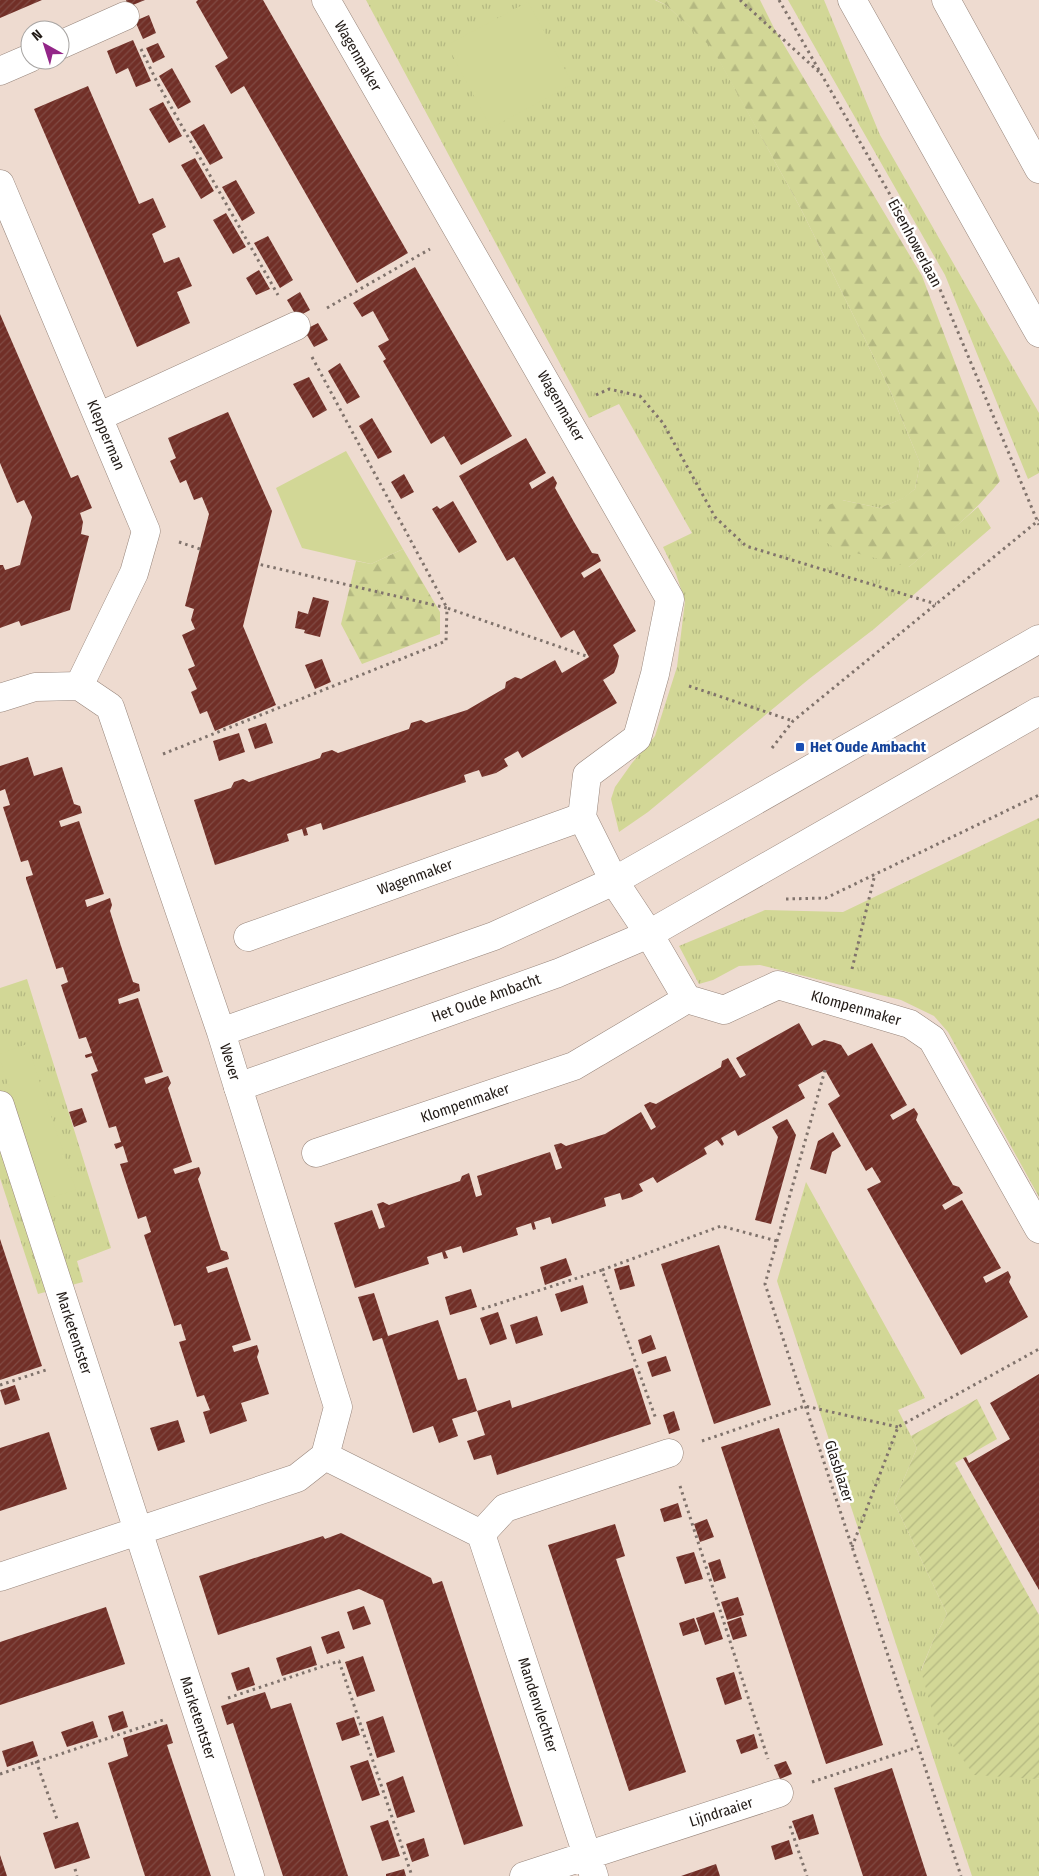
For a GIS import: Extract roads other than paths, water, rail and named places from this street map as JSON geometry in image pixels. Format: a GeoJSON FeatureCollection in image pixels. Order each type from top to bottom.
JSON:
{"type":"FeatureCollection","features":[{"type":"Feature","properties":{"kind":"street","name":"Wagenmaker"},"geometry":{"type":"LineString","coordinates":[[248,937],[582,817],[587,775],[637,738],[655,674],[670,599],[564,410],[459,233],[326,0]]}},
{"type":"Feature","properties":{"kind":"street"},"geometry":{"type":"LineString","coordinates":[[852,0],[1039,333]]}},
{"type":"Feature","properties":{"kind":"street"},"geometry":{"type":"LineString","coordinates":[[946,0],[1039,169]]}},
{"type":"Feature","properties":{"kind":"street"},"geometry":{"type":"LineString","coordinates":[[70,40],[125,16]]}},
{"type":"Feature","properties":{"kind":"street"},"geometry":{"type":"LineString","coordinates":[[0,71],[20,62]]}},
{"type":"Feature","properties":{"kind":"street","name":"Klepperman"},"geometry":{"type":"LineString","coordinates":[[0,184],[146,531],[134,573],[79,686]]}},
{"type":"Feature","properties":{"kind":"street"},"geometry":{"type":"LineString","coordinates":[[98,416],[296,326]]}},
{"type":"Feature","properties":{"kind":"street"},"geometry":{"type":"LineString","coordinates":[[221,1032],[494,936],[614,881],[1039,639]]}},
{"type":"Feature","properties":{"kind":"street"},"geometry":{"type":"LineString","coordinates":[[0,698],[35,687],[79,686]]}},
{"type":"Feature","properties":{"kind":"street","name":"Wever"},"geometry":{"type":"LineString","coordinates":[[79,686],[110,706],[221,1032],[338,1408],[325,1456]]}},
{"type":"Feature","properties":{"kind":"street","name":"Het Oude Ambacht"},"geometry":{"type":"LineString","coordinates":[[238,1087],[558,972],[649,934],[1039,711]]}},
{"type":"Feature","properties":{"kind":"street"},"geometry":{"type":"LineString","coordinates":[[582,817],[614,881],[649,934],[687,999]]}},
{"type":"Feature","properties":{"kind":"street","name":"Klompenmaker"},"geometry":{"type":"LineString","coordinates":[[316,1153],[574,1066],[687,999],[724,1010],[778,985],[910,1024],[932,1040],[1039,1229]]}},
{"type":"Feature","properties":{"kind":"street","name":"Marketentster"},"geometry":{"type":"LineString","coordinates":[[0,1105],[250,1876]]}},
{"type":"Feature","properties":{"kind":"street"},"geometry":{"type":"LineString","coordinates":[[0,1578],[297,1478],[325,1456],[481,1534],[505,1508],[669,1452]]}},
{"type":"Feature","properties":{"kind":"street","name":"Mandenvlechter"},"geometry":{"type":"LineString","coordinates":[[481,1534],[591,1866]]}},
{"type":"Feature","properties":{"kind":"street","name":"Lijndraaier"},"geometry":{"type":"LineString","coordinates":[[524,1876],[591,1866],[779,1793]]}},
{"type":"Feature","properties":{"kind":"place","name":"Het Oude Ambacht"},"geometry":{"type":"Point","coordinates":[800,747]}}]}
